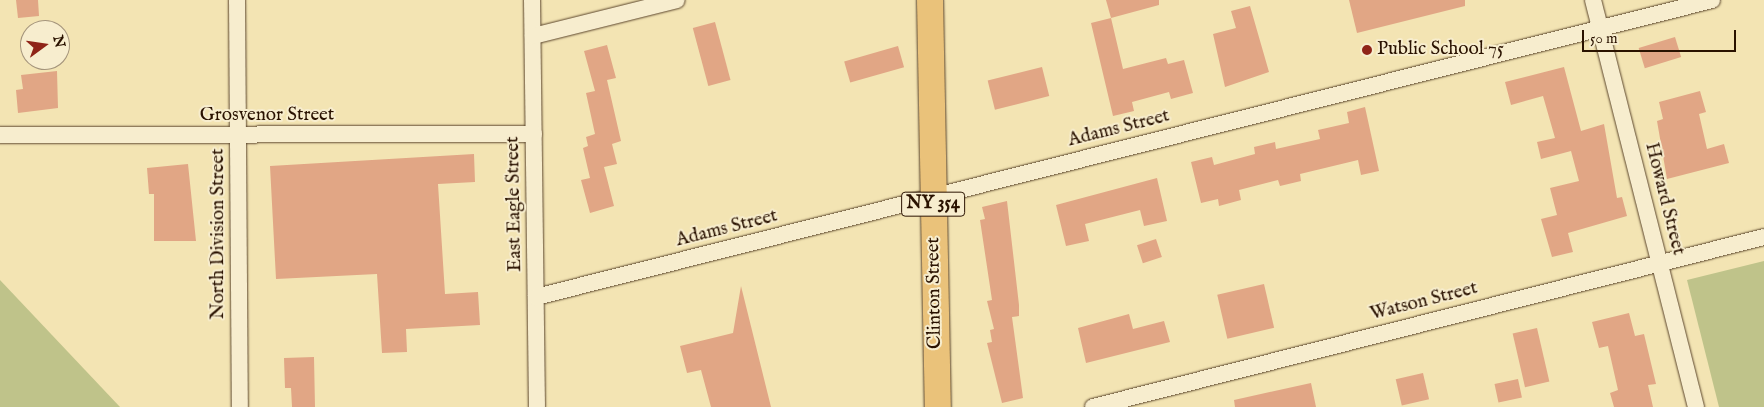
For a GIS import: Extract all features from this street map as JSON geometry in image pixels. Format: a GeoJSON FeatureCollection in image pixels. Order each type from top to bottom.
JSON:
{"type":"FeatureCollection","features":[{"type":"Feature","properties":{"kind":"main road","name":"Clinton Street"},"geometry":{"type":"LineString","coordinates":[[930,0],[938,407]]}},
{"type":"Feature","properties":{"kind":"street","name":"North Division Street"},"geometry":{"type":"LineString","coordinates":[[237,0],[240,407]]}},
{"type":"Feature","properties":{"kind":"street","name":"East Eagle Street"},"geometry":{"type":"LineString","coordinates":[[532,0],[537,407]]}},
{"type":"Feature","properties":{"kind":"street"},"geometry":{"type":"LineString","coordinates":[[533,36],[677,0]]}},
{"type":"Feature","properties":{"kind":"street","name":"Howard Street"},"geometry":{"type":"LineString","coordinates":[[1592,0],[1696,407]]}},
{"type":"Feature","properties":{"kind":"street","name":"Adams Street"},"geometry":{"type":"LineString","coordinates":[[536,297],[1712,0]]}},
{"type":"Feature","properties":{"kind":"street","name":"Grosvenor Street"},"geometry":{"type":"LineString","coordinates":[[0,135],[534,134]]}},
{"type":"Feature","properties":{"kind":"street","name":"Watson Street"},"geometry":{"type":"LineString","coordinates":[[1093,407],[1764,237]]}},
{"type":"Feature","properties":{"kind":"green space"},"geometry":{"type":"Polygon","coordinates":[[[1764,261],[1764,407],[1719,407],[1687,280],[1764,261]]]}},
{"type":"Feature","properties":{"kind":"green space"},"geometry":{"type":"Polygon","coordinates":[[[0,280],[120,407],[0,407],[0,280]]]}},
{"type":"Feature","properties":{"kind":"building"},"geometry":{"type":"Polygon","coordinates":[[[16,0],[38,0],[39,16],[18,18],[16,0]]]}},
{"type":"Feature","properties":{"kind":"building"},"geometry":{"type":"Polygon","coordinates":[[[1106,0],[1159,0],[1159,5],[1111,18],[1106,0]]]}},
{"type":"Feature","properties":{"kind":"building"},"geometry":{"type":"Polygon","coordinates":[[[1349,0],[1465,0],[1465,6],[1357,33],[1349,0]]]}},
{"type":"Feature","properties":{"kind":"building"},"geometry":{"type":"Polygon","coordinates":[[[1250,6],[1269,72],[1225,87],[1213,34],[1236,28],[1231,11],[1250,6]]]}},
{"type":"Feature","properties":{"kind":"building"},"geometry":{"type":"Polygon","coordinates":[[[1111,18],[1123,69],[1166,58],[1168,64],[1184,60],[1193,93],[1171,99],[1169,92],[1132,102],[1134,111],[1113,116],[1091,23],[1111,18]]]}},
{"type":"Feature","properties":{"kind":"building"},"geometry":{"type":"Polygon","coordinates":[[[715,22],[731,80],[708,86],[693,28],[715,22]]]}},
{"type":"Feature","properties":{"kind":"building"},"geometry":{"type":"Polygon","coordinates":[[[1675,37],[1681,57],[1645,68],[1639,48],[1675,37]]]}},
{"type":"Feature","properties":{"kind":"building"},"geometry":{"type":"Polygon","coordinates":[[[607,45],[616,78],[607,80],[621,141],[612,144],[617,164],[604,167],[614,206],[590,213],[581,180],[590,178],[583,148],[588,146],[586,137],[595,134],[586,93],[595,91],[584,51],[607,45]]]}},
{"type":"Feature","properties":{"kind":"building"},"geometry":{"type":"Polygon","coordinates":[[[898,46],[904,67],[850,83],[844,61],[898,46]]]}},
{"type":"Feature","properties":{"kind":"building"},"geometry":{"type":"Polygon","coordinates":[[[1042,67],[1049,96],[995,110],[988,81],[1042,67]]]}},
{"type":"Feature","properties":{"kind":"building"},"geometry":{"type":"Polygon","coordinates":[[[1564,67],[1581,131],[1604,124],[1617,198],[1622,197],[1627,216],[1568,233],[1573,252],[1552,257],[1541,219],[1557,215],[1550,188],[1579,181],[1571,151],[1541,159],[1537,142],[1555,138],[1543,96],[1511,105],[1505,82],[1564,67]]]}},
{"type":"Feature","properties":{"kind":"building"},"geometry":{"type":"Polygon","coordinates":[[[57,71],[58,108],[18,113],[16,90],[23,89],[21,75],[57,71]]]}},
{"type":"Feature","properties":{"kind":"building"},"geometry":{"type":"Polygon","coordinates":[[[1700,91],[1706,112],[1699,114],[1707,149],[1724,144],[1729,163],[1667,179],[1657,121],[1663,119],[1659,102],[1700,91]]]}},
{"type":"Feature","properties":{"kind":"building"},"geometry":{"type":"Polygon","coordinates":[[[1365,107],[1379,171],[1361,175],[1358,160],[1300,174],[1301,181],[1280,186],[1278,180],[1239,190],[1241,200],[1219,206],[1218,199],[1201,203],[1191,162],[1212,157],[1214,165],[1255,154],[1254,147],[1275,142],[1276,149],[1320,139],[1318,130],[1349,123],[1347,112],[1365,107]]]}},
{"type":"Feature","properties":{"kind":"building"},"geometry":{"type":"Polygon","coordinates":[[[474,154],[475,182],[438,184],[445,294],[478,292],[480,325],[406,329],[407,352],[382,353],[377,274],[276,279],[270,166],[474,154]]]}},
{"type":"Feature","properties":{"kind":"building"},"geometry":{"type":"Polygon","coordinates":[[[188,164],[196,241],[154,241],[154,194],[149,194],[147,168],[188,164]]]}},
{"type":"Feature","properties":{"kind":"building"},"geometry":{"type":"Polygon","coordinates":[[[1157,178],[1167,221],[1144,226],[1140,210],[1085,224],[1089,241],[1066,246],[1056,205],[1157,178]]]}},
{"type":"Feature","properties":{"kind":"building"},"geometry":{"type":"Polygon","coordinates":[[[1007,201],[1019,305],[1019,316],[1012,317],[1023,398],[1002,403],[987,343],[992,342],[990,330],[994,329],[987,301],[992,300],[980,220],[985,219],[982,207],[1007,201]]]}},
{"type":"Feature","properties":{"kind":"building"},"geometry":{"type":"Polygon","coordinates":[[[1156,239],[1162,257],[1143,263],[1137,245],[1156,239]]]}},
{"type":"Feature","properties":{"kind":"building"},"geometry":{"type":"Polygon","coordinates":[[[1264,284],[1274,328],[1227,339],[1217,295],[1264,284]]]}},
{"type":"Feature","properties":{"kind":"building"},"geometry":{"type":"Polygon","coordinates":[[[741,286],[771,407],[711,407],[701,370],[687,373],[680,346],[733,333],[741,286]]]}},
{"type":"Feature","properties":{"kind":"building"},"geometry":{"type":"Polygon","coordinates":[[[1629,313],[1635,336],[1644,334],[1656,384],[1648,385],[1653,407],[1614,407],[1610,393],[1618,390],[1608,346],[1599,348],[1592,322],[1629,313]]]}},
{"type":"Feature","properties":{"kind":"building"},"geometry":{"type":"Polygon","coordinates":[[[1129,314],[1133,329],[1164,321],[1170,342],[1086,363],[1078,328],[1129,314]]]}},
{"type":"Feature","properties":{"kind":"building"},"geometry":{"type":"Polygon","coordinates":[[[1537,328],[1549,382],[1525,387],[1513,334],[1537,328]]]}},
{"type":"Feature","properties":{"kind":"building"},"geometry":{"type":"Polygon","coordinates":[[[314,357],[315,407],[292,407],[291,388],[285,388],[284,358],[314,357]]]}},
{"type":"Feature","properties":{"kind":"building"},"geometry":{"type":"Polygon","coordinates":[[[1423,373],[1429,399],[1402,406],[1396,379],[1423,373]]]}},
{"type":"Feature","properties":{"kind":"building"},"geometry":{"type":"Polygon","coordinates":[[[1518,379],[1522,398],[1498,403],[1495,384],[1518,379]]]}},
{"type":"Feature","properties":{"kind":"building"},"geometry":{"type":"Polygon","coordinates":[[[1311,383],[1316,407],[1235,407],[1234,400],[1311,383]]]}},
{"type":"Feature","properties":{"kind":"place","name":"Public School 75"},"geometry":{"type":"Point","coordinates":[1367,50]}}]}
